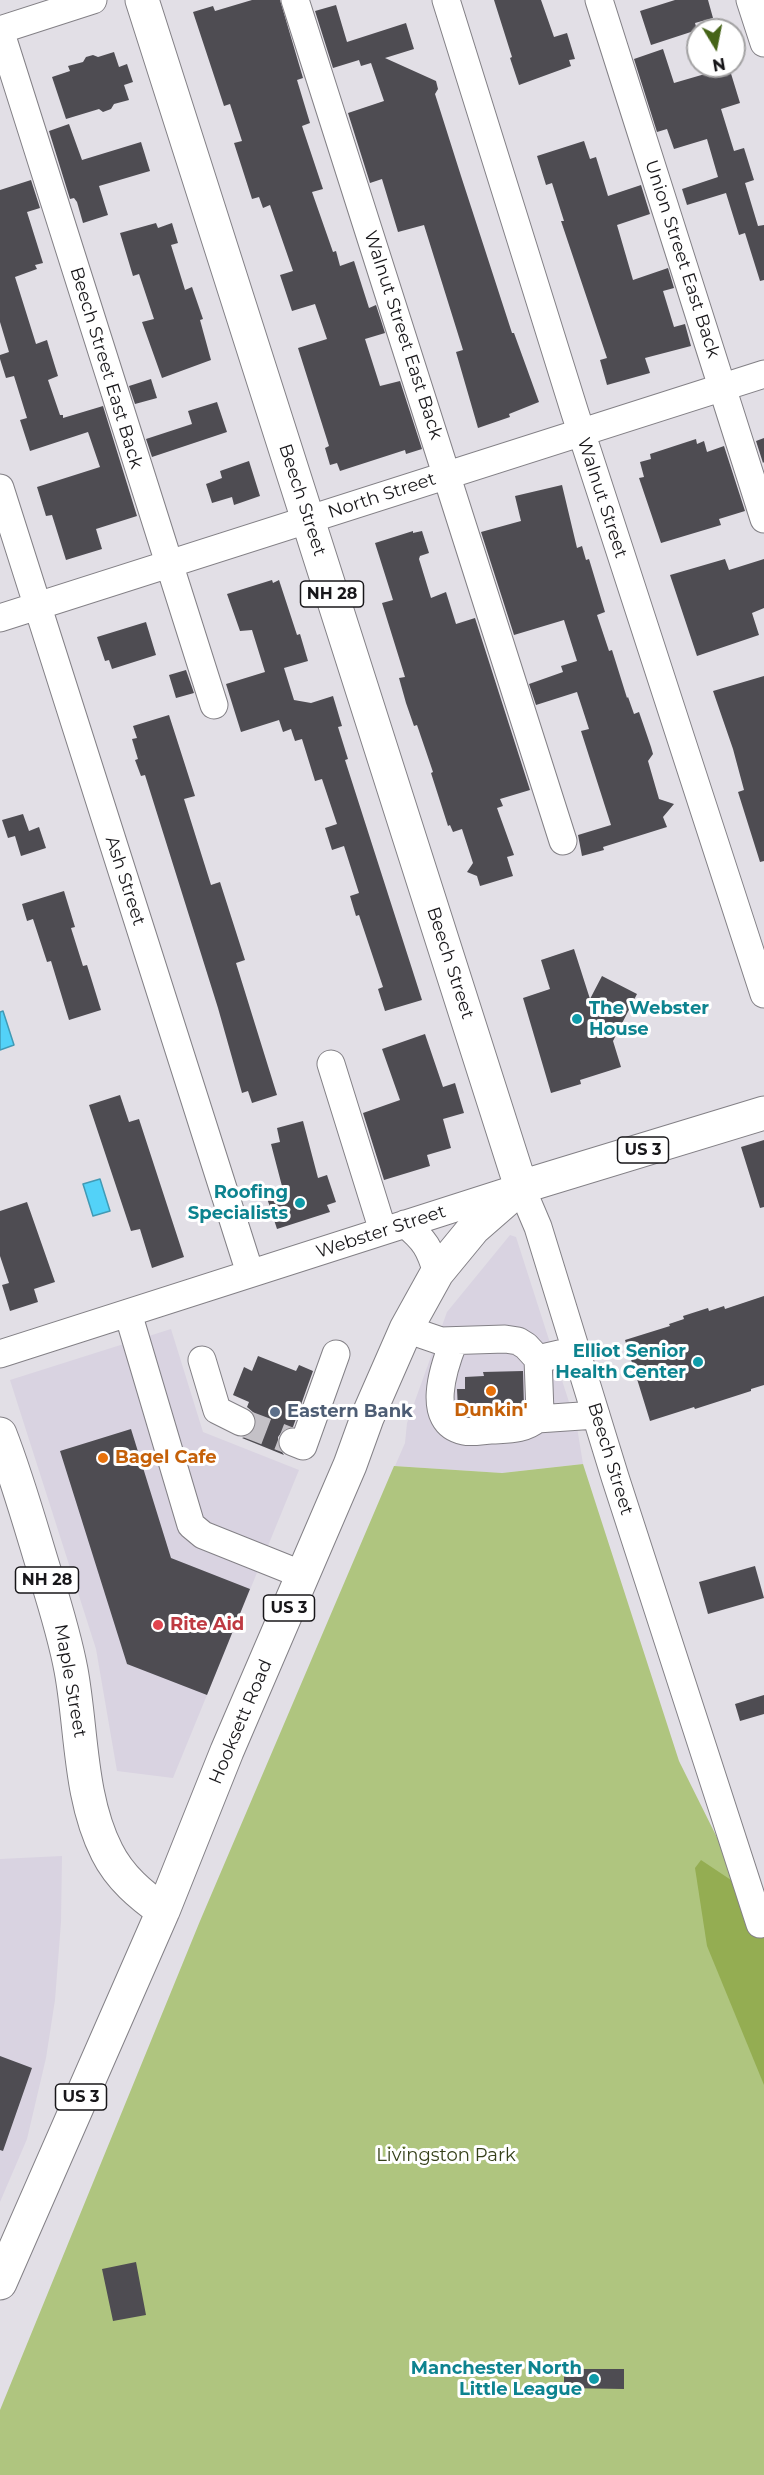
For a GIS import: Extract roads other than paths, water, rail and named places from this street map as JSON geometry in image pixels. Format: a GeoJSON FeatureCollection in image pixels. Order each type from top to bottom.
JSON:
{"type":"FeatureCollection","features":[{"type":"Feature","properties":{"kind":"main road","name":"Beech Street"},"geometry":{"type":"LineString","coordinates":[[142,0],[521,1187]]}},
{"type":"Feature","properties":{"kind":"main road","name":"Webster Street"},"geometry":{"type":"LineString","coordinates":[[521,1187],[764,1113]]}},
{"type":"Feature","properties":{"kind":"main road","name":"Hooksett Road"},"geometry":{"type":"LineString","coordinates":[[0,2283],[9,2237],[163,1911],[227,1751],[406,1329],[437,1274],[474,1228],[521,1187]]}},
{"type":"Feature","properties":{"kind":"main road","name":"Maple Street"},"geometry":{"type":"LineString","coordinates":[[0,1434],[13,1467],[59,1620],[76,1700],[91,1807],[98,1830],[107,1852],[119,1871],[138,1893],[163,1911]]}},
{"type":"Feature","properties":{"kind":"street"},"geometry":{"type":"LineString","coordinates":[[0,30],[93,0]]}},
{"type":"Feature","properties":{"kind":"street","name":"Walnut Street East Back"},"geometry":{"type":"LineString","coordinates":[[295,0],[563,842]]}},
{"type":"Feature","properties":{"kind":"street","name":"Walnut Street"},"geometry":{"type":"LineString","coordinates":[[446,0],[581,432],[764,994]]}},
{"type":"Feature","properties":{"kind":"street","name":"Union Street East Back"},"geometry":{"type":"LineString","coordinates":[[599,0],[764,519]]}},
{"type":"Feature","properties":{"kind":"street"},"geometry":{"type":"LineString","coordinates":[[750,0],[764,43]]}},
{"type":"Feature","properties":{"kind":"street","name":"Beech Street East Back"},"geometry":{"type":"LineString","coordinates":[[0,30],[214,705]]}},
{"type":"Feature","properties":{"kind":"street","name":"North Street"},"geometry":{"type":"LineString","coordinates":[[0,618],[764,374]]}},
{"type":"Feature","properties":{"kind":"street","name":"Ash Street"},"geometry":{"type":"LineString","coordinates":[[0,488],[250,1273]]}},
{"type":"Feature","properties":{"kind":"street"},"geometry":{"type":"LineString","coordinates":[[331,1064],[394,1227],[421,1236],[431,1251],[437,1274]]}},
{"type":"Feature","properties":{"kind":"street","name":"Webster Street"},"geometry":{"type":"LineString","coordinates":[[0,1354],[521,1187]]}},
{"type":"Feature","properties":{"kind":"street","name":"Beech Street"},"geometry":{"type":"LineString","coordinates":[[521,1187],[538,1227],[760,1924]]}},
{"type":"Feature","properties":{"kind":"street"},"geometry":{"type":"LineString","coordinates":[[128,1313],[191,1525],[203,1535],[303,1575]]}},
{"type":"Feature","properties":{"kind":"street"},"geometry":{"type":"LineString","coordinates":[[406,1329],[432,1339],[454,1341],[505,1339],[518,1341],[526,1346],[538,1359],[540,1412],[537,1419],[529,1425],[510,1429],[465,1431],[449,1425],[443,1413],[440,1383],[454,1341]]}},
{"type":"Feature","properties":{"kind":"street"},"geometry":{"type":"LineString","coordinates":[[538,1359],[577,1350]]}},
{"type":"Feature","properties":{"kind":"street"},"geometry":{"type":"LineString","coordinates":[[293,1442],[303,1446],[336,1354]]}},
{"type":"Feature","properties":{"kind":"street"},"geometry":{"type":"LineString","coordinates":[[202,1360],[217,1410],[241,1422]]}},
{"type":"Feature","properties":{"kind":"street"},"geometry":{"type":"LineString","coordinates":[[537,1419],[596,1415]]}},
{"type":"Feature","properties":{"kind":"water"},"geometry":{"type":"Polygon","coordinates":[[[3,1011],[14,1045],[0,1050],[0,1012],[3,1011]]]}},
{"type":"Feature","properties":{"kind":"water"},"geometry":{"type":"Polygon","coordinates":[[[100,1179],[110,1211],[93,1216],[83,1184],[100,1179]]]}},
{"type":"Feature","properties":{"kind":"tunnel"},"geometry":{"type":"LineString","coordinates":[[241,1422],[293,1442]]}},
{"type":"Feature","properties":{"kind":"place","name":"The Webster House"},"geometry":{"type":"Point","coordinates":[577,1019]}},
{"type":"Feature","properties":{"kind":"place","name":"Roofing Specialists"},"geometry":{"type":"Point","coordinates":[300,1203]}},
{"type":"Feature","properties":{"kind":"place","name":"Elliot Senior Health Center"},"geometry":{"type":"Point","coordinates":[698,1362]}},
{"type":"Feature","properties":{"kind":"place","name":"Dunkin'"},"geometry":{"type":"Point","coordinates":[491,1391]}},
{"type":"Feature","properties":{"kind":"place","name":"Eastern Bank"},"geometry":{"type":"Point","coordinates":[275,1412]}},
{"type":"Feature","properties":{"kind":"place","name":"Bagel Cafe"},"geometry":{"type":"Point","coordinates":[103,1458]}},
{"type":"Feature","properties":{"kind":"place","name":"Rite Aid"},"geometry":{"type":"Point","coordinates":[158,1625]}},
{"type":"Feature","properties":{"kind":"place","name":"Manchester North Little League"},"geometry":{"type":"Point","coordinates":[594,2379]}},
{"type":"Feature","properties":{"kind":"park label","name":"Livingston Park"},"geometry":{"type":"Point","coordinates":[446,2156]}}]}
